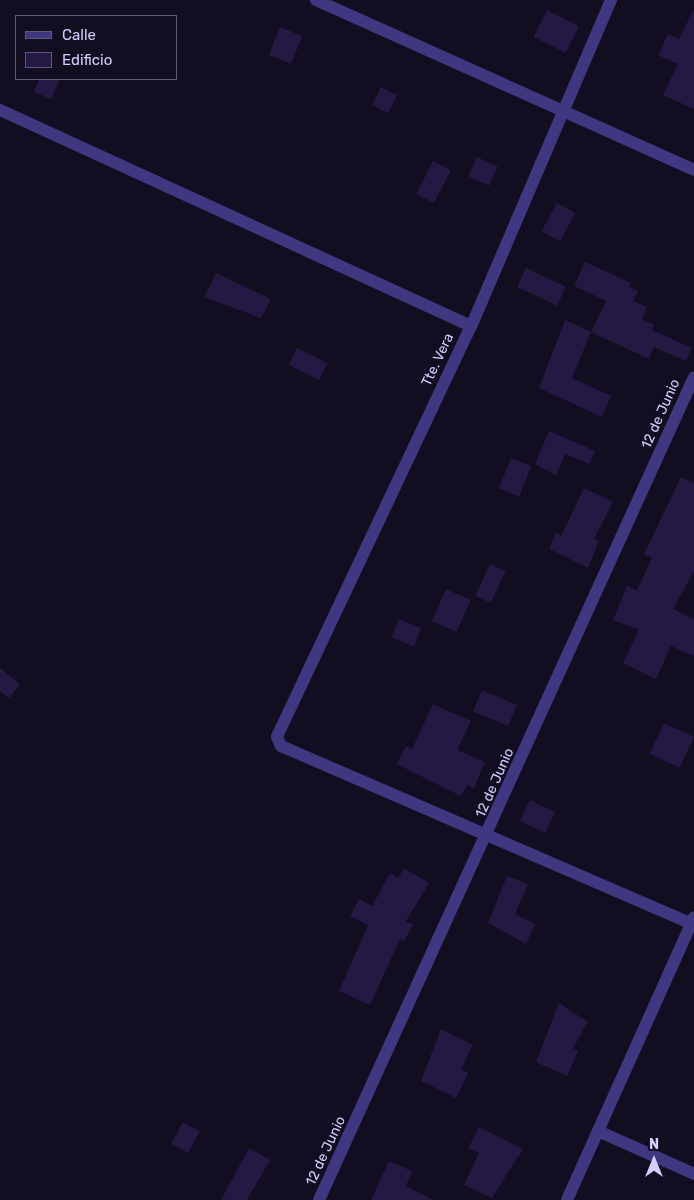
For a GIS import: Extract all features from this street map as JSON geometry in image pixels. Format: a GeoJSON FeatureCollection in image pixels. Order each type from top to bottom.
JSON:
{"type":"FeatureCollection","features":[{"type":"Feature","properties":{"kind":"street"},"geometry":{"type":"LineString","coordinates":[[316,0],[694,170]]}},
{"type":"Feature","properties":{"kind":"street","name":"Tte. Vera"},"geometry":{"type":"LineString","coordinates":[[488,834],[281,746],[280,728],[471,326],[561,111],[611,0]]}},
{"type":"Feature","properties":{"kind":"street"},"geometry":{"type":"LineString","coordinates":[[0,110],[471,326]]}},
{"type":"Feature","properties":{"kind":"street","name":"12 de Junio"},"geometry":{"type":"LineString","coordinates":[[319,1200],[488,834],[694,377]]}},
{"type":"Feature","properties":{"kind":"street"},"geometry":{"type":"LineString","coordinates":[[488,834],[693,922],[566,1200]]}},
{"type":"Feature","properties":{"kind":"street"},"geometry":{"type":"LineString","coordinates":[[598,1131],[694,1174]]}},
{"type":"Feature","properties":{"kind":"building"},"geometry":{"type":"Polygon","coordinates":[[[694,9],[694,109],[663,95],[678,64],[658,55],[668,34],[679,39],[694,9]]]}},
{"type":"Feature","properties":{"kind":"building"},"geometry":{"type":"Polygon","coordinates":[[[547,10],[579,26],[565,53],[533,37],[547,10]]]}},
{"type":"Feature","properties":{"kind":"building"},"geometry":{"type":"Polygon","coordinates":[[[280,27],[302,36],[291,64],[269,55],[280,27]]]}},
{"type":"Feature","properties":{"kind":"building"},"geometry":{"type":"Polygon","coordinates":[[[39,80],[60,80],[51,99],[34,92],[39,80]]]}},
{"type":"Feature","properties":{"kind":"building"},"geometry":{"type":"Polygon","coordinates":[[[381,87],[397,95],[388,113],[372,105],[381,87]]]}},
{"type":"Feature","properties":{"kind":"building"},"geometry":{"type":"Polygon","coordinates":[[[477,157],[498,167],[489,186],[468,176],[477,157]]]}},
{"type":"Feature","properties":{"kind":"building"},"geometry":{"type":"Polygon","coordinates":[[[433,161],[451,170],[434,203],[416,194],[433,161]]]}},
{"type":"Feature","properties":{"kind":"building"},"geometry":{"type":"Polygon","coordinates":[[[557,203],[575,213],[560,241],[541,231],[557,203]]]}},
{"type":"Feature","properties":{"kind":"building"},"geometry":{"type":"Polygon","coordinates":[[[585,262],[631,283],[629,287],[638,291],[633,301],[647,307],[642,319],[654,325],[652,330],[692,348],[686,361],[654,347],[649,359],[591,332],[606,301],[574,286],[585,262]]]}},
{"type":"Feature","properties":{"kind":"building"},"geometry":{"type":"Polygon","coordinates":[[[526,268],[566,287],[557,306],[517,287],[526,268]]]}},
{"type":"Feature","properties":{"kind":"building"},"geometry":{"type":"Polygon","coordinates":[[[216,273],[271,299],[261,318],[204,297],[216,273]]]}},
{"type":"Feature","properties":{"kind":"building"},"geometry":{"type":"Polygon","coordinates":[[[565,320],[591,332],[572,378],[611,396],[602,417],[539,388],[565,320]]]}},
{"type":"Feature","properties":{"kind":"building"},"geometry":{"type":"Polygon","coordinates":[[[297,348],[328,363],[319,380],[289,365],[297,348]]]}},
{"type":"Feature","properties":{"kind":"building"},"geometry":{"type":"Polygon","coordinates":[[[549,431],[595,451],[589,464],[565,454],[556,475],[535,464],[549,431]]]}},
{"type":"Feature","properties":{"kind":"building"},"geometry":{"type":"Polygon","coordinates":[[[511,458],[531,466],[519,497],[499,489],[511,458]]]}},
{"type":"Feature","properties":{"kind":"building"},"geometry":{"type":"Polygon","coordinates":[[[681,477],[694,483],[694,571],[673,609],[694,619],[694,656],[671,646],[656,679],[623,663],[639,630],[613,620],[627,586],[637,590],[652,558],[644,554],[681,477]]]}},
{"type":"Feature","properties":{"kind":"building"},"geometry":{"type":"Polygon","coordinates":[[[584,488],[613,502],[594,539],[599,541],[588,568],[549,549],[556,533],[561,536],[584,488]]]}},
{"type":"Feature","properties":{"kind":"building"},"geometry":{"type":"Polygon","coordinates":[[[490,564],[505,571],[491,603],[475,596],[490,564]]]}},
{"type":"Feature","properties":{"kind":"building"},"geometry":{"type":"Polygon","coordinates":[[[446,589],[471,600],[456,632],[432,621],[446,589]]]}},
{"type":"Feature","properties":{"kind":"building"},"geometry":{"type":"Polygon","coordinates":[[[399,619],[421,628],[414,647],[392,638],[399,619]]]}},
{"type":"Feature","properties":{"kind":"building"},"geometry":{"type":"Polygon","coordinates":[[[0,668],[20,684],[9,698],[0,691],[0,668]]]}},
{"type":"Feature","properties":{"kind":"building"},"geometry":{"type":"Polygon","coordinates":[[[482,690],[517,705],[508,726],[473,711],[482,690]]]}},
{"type":"Feature","properties":{"kind":"building"},"geometry":{"type":"Polygon","coordinates":[[[433,704],[471,721],[457,750],[485,762],[474,788],[467,785],[461,796],[397,764],[406,746],[412,749],[433,704]]]}},
{"type":"Feature","properties":{"kind":"building"},"geometry":{"type":"Polygon","coordinates":[[[664,723],[694,737],[680,768],[650,754],[664,723]]]}},
{"type":"Feature","properties":{"kind":"building"},"geometry":{"type":"Polygon","coordinates":[[[530,800],[555,812],[545,833],[520,821],[530,800]]]}},
{"type":"Feature","properties":{"kind":"building"},"geometry":{"type":"Polygon","coordinates":[[[404,868],[429,883],[406,921],[413,925],[404,941],[400,939],[370,1005],[339,991],[368,925],[350,916],[359,899],[372,906],[390,873],[398,878],[404,868]]]}},
{"type":"Feature","properties":{"kind":"building"},"geometry":{"type":"Polygon","coordinates":[[[507,876],[528,884],[515,914],[535,924],[526,944],[488,923],[507,876]]]}},
{"type":"Feature","properties":{"kind":"building"},"geometry":{"type":"Polygon","coordinates":[[[559,1003],[588,1022],[573,1048],[578,1051],[567,1076],[536,1062],[559,1003]]]}},
{"type":"Feature","properties":{"kind":"building"},"geometry":{"type":"Polygon","coordinates":[[[441,1029],[473,1045],[461,1069],[468,1073],[456,1098],[421,1081],[441,1029]]]}},
{"type":"Feature","properties":{"kind":"building"},"geometry":{"type":"Polygon","coordinates":[[[183,1122],[200,1131],[188,1153],[171,1144],[183,1122]]]}},
{"type":"Feature","properties":{"kind":"building"},"geometry":{"type":"Polygon","coordinates":[[[479,1127],[523,1149],[492,1198],[464,1185],[479,1153],[468,1149],[479,1127]]]}},
{"type":"Feature","properties":{"kind":"building"},"geometry":{"type":"Polygon","coordinates":[[[249,1148],[270,1160],[247,1200],[221,1200],[249,1148]]]}},
{"type":"Feature","properties":{"kind":"building"},"geometry":{"type":"Polygon","coordinates":[[[389,1161],[412,1171],[406,1186],[434,1200],[371,1200],[389,1161]]]}}]}
